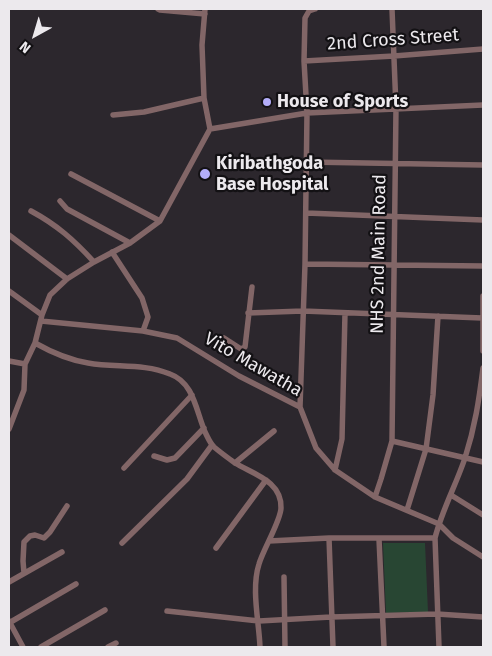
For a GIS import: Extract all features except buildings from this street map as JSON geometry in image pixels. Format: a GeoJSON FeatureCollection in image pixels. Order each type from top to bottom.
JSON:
{"type":"FeatureCollection","features":[{"type":"Feature","properties":{"kind":"street"},"geometry":{"type":"LineString","coordinates":[[9,430],[24,390],[25,364],[35,343],[41,318],[50,295],[67,279],[130,243],[160,221],[210,129],[204,98],[202,45],[205,12],[158,9]]}},
{"type":"Feature","properties":{"kind":"street"},"geometry":{"type":"LineString","coordinates":[[300,407],[306,213],[307,113],[304,61],[305,18],[309,11],[315,9]]}},
{"type":"Feature","properties":{"kind":"street","name":"NHS 2nd Main Road"},"geometry":{"type":"LineString","coordinates":[[375,497],[392,441],[396,108],[392,9]]}},
{"type":"Feature","properties":{"kind":"street","name":"2nd Cross Street"},"geometry":{"type":"LineString","coordinates":[[304,61],[483,49]]}},
{"type":"Feature","properties":{"kind":"street"},"geometry":{"type":"LineString","coordinates":[[113,115],[144,112],[204,98]]}},
{"type":"Feature","properties":{"kind":"street"},"geometry":{"type":"LineString","coordinates":[[210,129],[307,113],[483,105]]}},
{"type":"Feature","properties":{"kind":"street"},"geometry":{"type":"LineString","coordinates":[[306,162],[483,165]]}},
{"type":"Feature","properties":{"kind":"street"},"geometry":{"type":"LineString","coordinates":[[72,174],[160,221]]}},
{"type":"Feature","properties":{"kind":"street"},"geometry":{"type":"LineString","coordinates":[[60,202],[67,209],[130,243]]}},
{"type":"Feature","properties":{"kind":"street"},"geometry":{"type":"LineString","coordinates":[[31,211],[53,223],[74,240],[94,262]]}},
{"type":"Feature","properties":{"kind":"street"},"geometry":{"type":"LineString","coordinates":[[306,213],[483,220]]}},
{"type":"Feature","properties":{"kind":"street"},"geometry":{"type":"LineString","coordinates":[[9,235],[67,279]]}},
{"type":"Feature","properties":{"kind":"street"},"geometry":{"type":"LineString","coordinates":[[112,252],[142,298],[148,317],[143,332]]}},
{"type":"Feature","properties":{"kind":"street"},"geometry":{"type":"LineString","coordinates":[[305,264],[483,266]]}},
{"type":"Feature","properties":{"kind":"street"},"geometry":{"type":"LineString","coordinates":[[224,338],[241,349],[245,347],[252,287]]}},
{"type":"Feature","properties":{"kind":"street"},"geometry":{"type":"LineString","coordinates":[[9,291],[41,318]]}},
{"type":"Feature","properties":{"kind":"street"},"geometry":{"type":"LineString","coordinates":[[483,296],[483,351]]}},
{"type":"Feature","properties":{"kind":"street"},"geometry":{"type":"LineString","coordinates":[[248,314],[302,311],[482,318]]}},
{"type":"Feature","properties":{"kind":"street"},"geometry":{"type":"LineString","coordinates":[[335,470],[342,439],[345,312]]}},
{"type":"Feature","properties":{"kind":"street"},"geometry":{"type":"LineString","coordinates":[[407,510],[426,449],[433,394],[438,316]]}},
{"type":"Feature","properties":{"kind":"street","name":"Vito Mawatha"},"geometry":{"type":"LineString","coordinates":[[41,318],[177,338],[239,376],[300,407],[316,448],[335,470],[375,497],[439,524],[453,538],[483,557]]}},
{"type":"Feature","properties":{"kind":"street"},"geometry":{"type":"LineString","coordinates":[[35,343],[54,353],[87,363],[149,367],[172,374],[185,384],[192,395],[212,445],[235,463],[274,486],[280,496],[282,509],[259,564],[255,583],[260,647]]}},
{"type":"Feature","properties":{"kind":"street"},"geometry":{"type":"LineString","coordinates":[[9,361],[25,364]]}},
{"type":"Feature","properties":{"kind":"street"},"geometry":{"type":"LineString","coordinates":[[439,647],[435,538],[480,416],[483,368]]}},
{"type":"Feature","properties":{"kind":"street"},"geometry":{"type":"LineString","coordinates":[[124,468],[192,395]]}},
{"type":"Feature","properties":{"kind":"street"},"geometry":{"type":"LineString","coordinates":[[154,456],[167,460],[175,458],[204,428]]}},
{"type":"Feature","properties":{"kind":"street"},"geometry":{"type":"LineString","coordinates":[[235,463],[274,431]]}},
{"type":"Feature","properties":{"kind":"street"},"geometry":{"type":"LineString","coordinates":[[392,441],[483,462]]}},
{"type":"Feature","properties":{"kind":"street"},"geometry":{"type":"LineString","coordinates":[[122,542],[187,479],[212,445]]}},
{"type":"Feature","properties":{"kind":"street"},"geometry":{"type":"LineString","coordinates":[[216,548],[266,480]]}},
{"type":"Feature","properties":{"kind":"street"},"geometry":{"type":"LineString","coordinates":[[451,495],[483,515]]}},
{"type":"Feature","properties":{"kind":"street"},"geometry":{"type":"LineString","coordinates":[[24,573],[24,542],[30,536],[36,535],[44,538],[68,506]]}},
{"type":"Feature","properties":{"kind":"street"},"geometry":{"type":"LineString","coordinates":[[329,538],[333,647]]}},
{"type":"Feature","properties":{"kind":"street"},"geometry":{"type":"LineString","coordinates":[[269,540],[435,538]]}},
{"type":"Feature","properties":{"kind":"street"},"geometry":{"type":"LineString","coordinates":[[379,539],[384,647]]}},
{"type":"Feature","properties":{"kind":"street"},"geometry":{"type":"LineString","coordinates":[[9,582],[62,552]]}},
{"type":"Feature","properties":{"kind":"street"},"geometry":{"type":"LineString","coordinates":[[284,577],[286,647]]}},
{"type":"Feature","properties":{"kind":"street"},"geometry":{"type":"LineString","coordinates":[[23,647],[9,622],[76,584]]}},
{"type":"Feature","properties":{"kind":"street"},"geometry":{"type":"LineString","coordinates":[[41,647],[105,610]]}},
{"type":"Feature","properties":{"kind":"street"},"geometry":{"type":"LineString","coordinates":[[167,611],[259,621],[331,616],[437,614],[483,617]]}},
{"type":"Feature","properties":{"kind":"street"},"geometry":{"type":"LineString","coordinates":[[108,647],[116,643]]}},
{"type":"Feature","properties":{"kind":"green space"},"geometry":{"type":"Polygon","coordinates":[[[383,543],[425,543],[428,612],[386,613],[383,543]]]}},
{"type":"Feature","properties":{"kind":"place","name":"House of Sports"},"geometry":{"type":"Point","coordinates":[267,102]}},
{"type":"Feature","properties":{"kind":"place","name":"Kiribathgoda Base Hospital"},"geometry":{"type":"Point","coordinates":[205,174]}}]}
